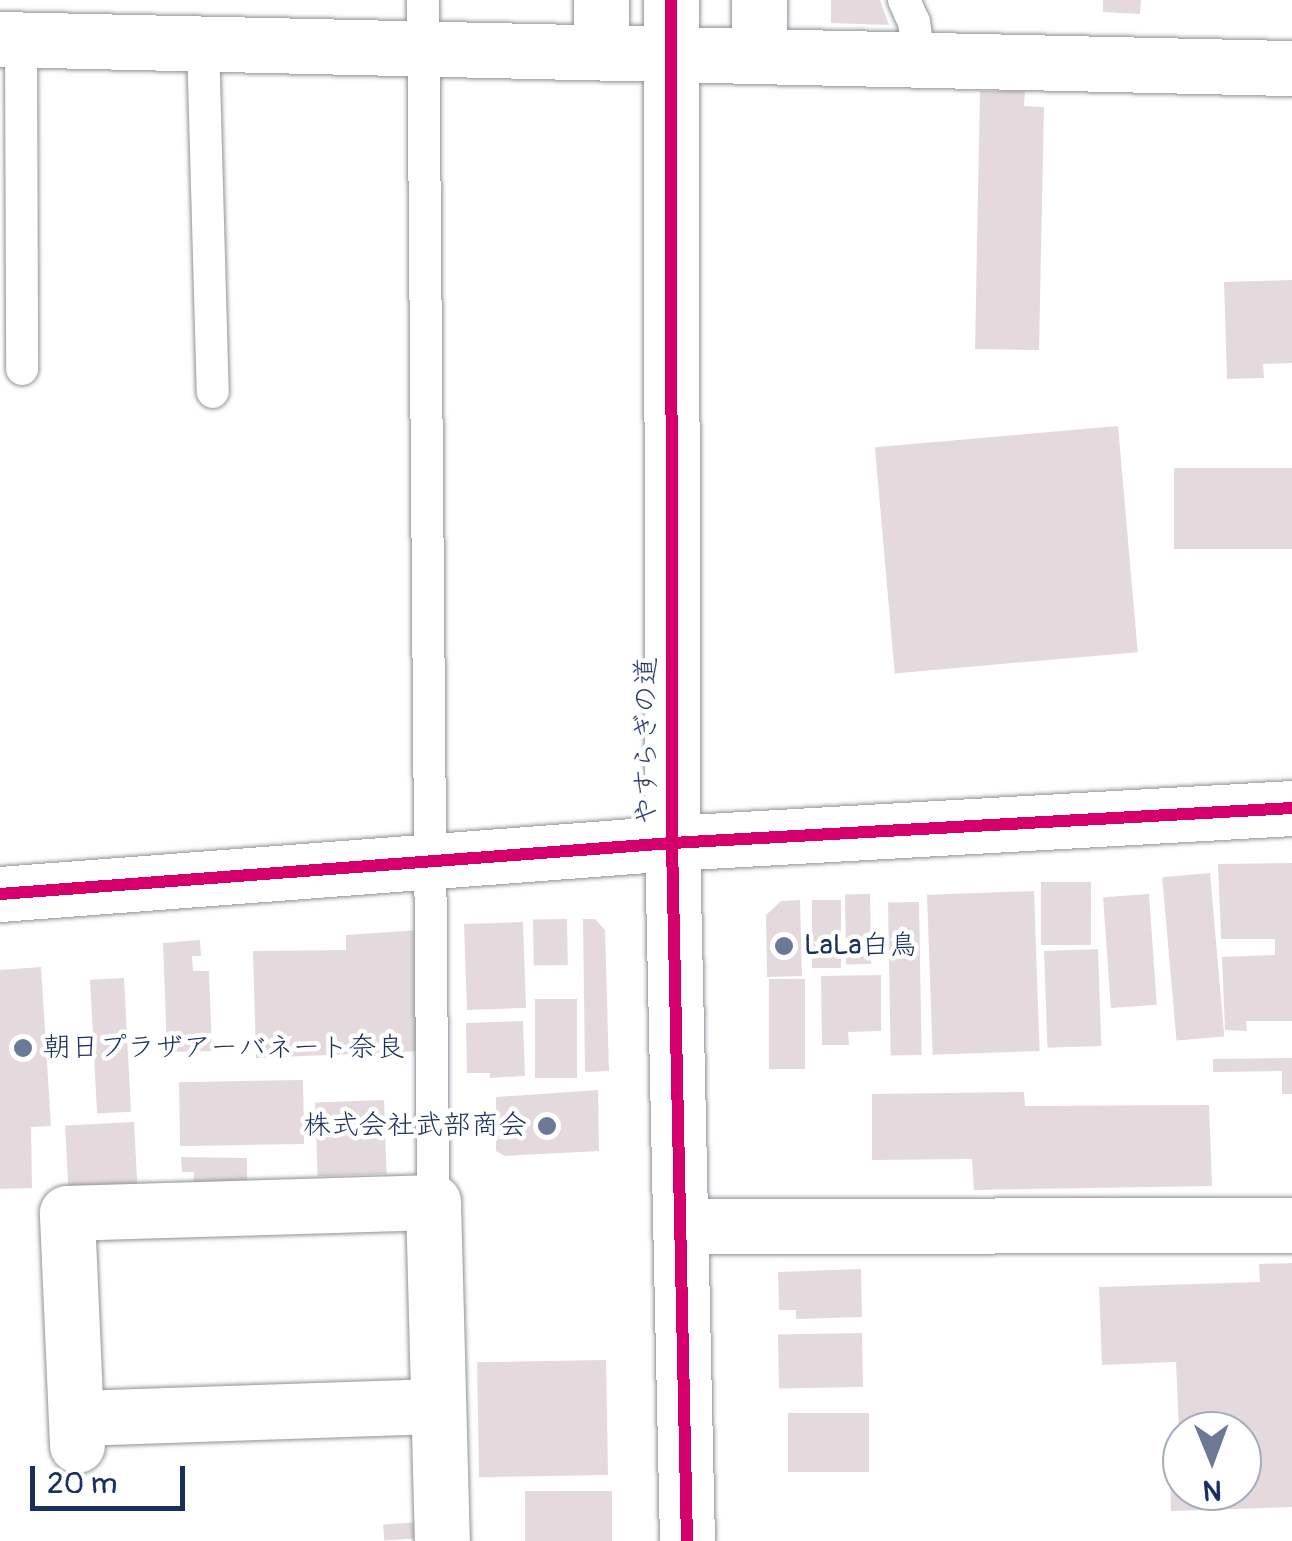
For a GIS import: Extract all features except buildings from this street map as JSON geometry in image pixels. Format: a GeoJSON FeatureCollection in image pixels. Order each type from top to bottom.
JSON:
{"type":"FeatureCollection","features":[{"type":"Feature","properties":{"kind":"street"},"geometry":{"type":"LineString","coordinates":[[758,54],[759,0]]}},
{"type":"Feature","properties":{"kind":"street"},"geometry":{"type":"LineString","coordinates":[[11,39],[203,43],[423,24],[671,26],[758,54],[1292,68]]}},
{"type":"Feature","properties":{"kind":"street","name":"やすらぎの道"},"geometry":{"type":"LineString","coordinates":[[671,26],[672,843],[687,1541]]}},
{"type":"Feature","properties":{"kind":"street"},"geometry":{"type":"LineString","coordinates":[[0,894],[672,843],[1292,808]]}},
{"type":"Feature","properties":{"kind":"street"},"geometry":{"type":"LineString","coordinates":[[438,1406],[77,1432],[67,1213],[432,1202],[442,1541]]}},
{"type":"Feature","properties":{"kind":"street"},"geometry":{"type":"LineString","coordinates":[[680,1226],[1292,1225]]}},
{"type":"Feature","properties":{"kind":"lane"},"geometry":{"type":"LineString","coordinates":[[904,0],[919,56]]}},
{"type":"Feature","properties":{"kind":"lane"},"geometry":{"type":"LineString","coordinates":[[423,24],[432,1202]]}},
{"type":"Feature","properties":{"kind":"lane"},"geometry":{"type":"LineString","coordinates":[[11,39],[22,369]]}},
{"type":"Feature","properties":{"kind":"lane"},"geometry":{"type":"LineString","coordinates":[[203,43],[213,392]]}},
{"type":"Feature","properties":{"kind":"cycle path"},"geometry":{"type":"LineString","coordinates":[[671,0],[672,843],[687,1541]]}},
{"type":"Feature","properties":{"kind":"cycle path"},"geometry":{"type":"LineString","coordinates":[[0,894],[672,843],[1292,808]]}},
{"type":"Feature","properties":{"kind":"place","name":"LaLa白鳥"},"geometry":{"type":"Point","coordinates":[784,946]}},
{"type":"Feature","properties":{"kind":"place","name":"朝日プラザアーバネート奈良"},"geometry":{"type":"Point","coordinates":[23,1048]}},
{"type":"Feature","properties":{"kind":"place","name":"株式会社武部商会"},"geometry":{"type":"Point","coordinates":[547,1126]}}]}
